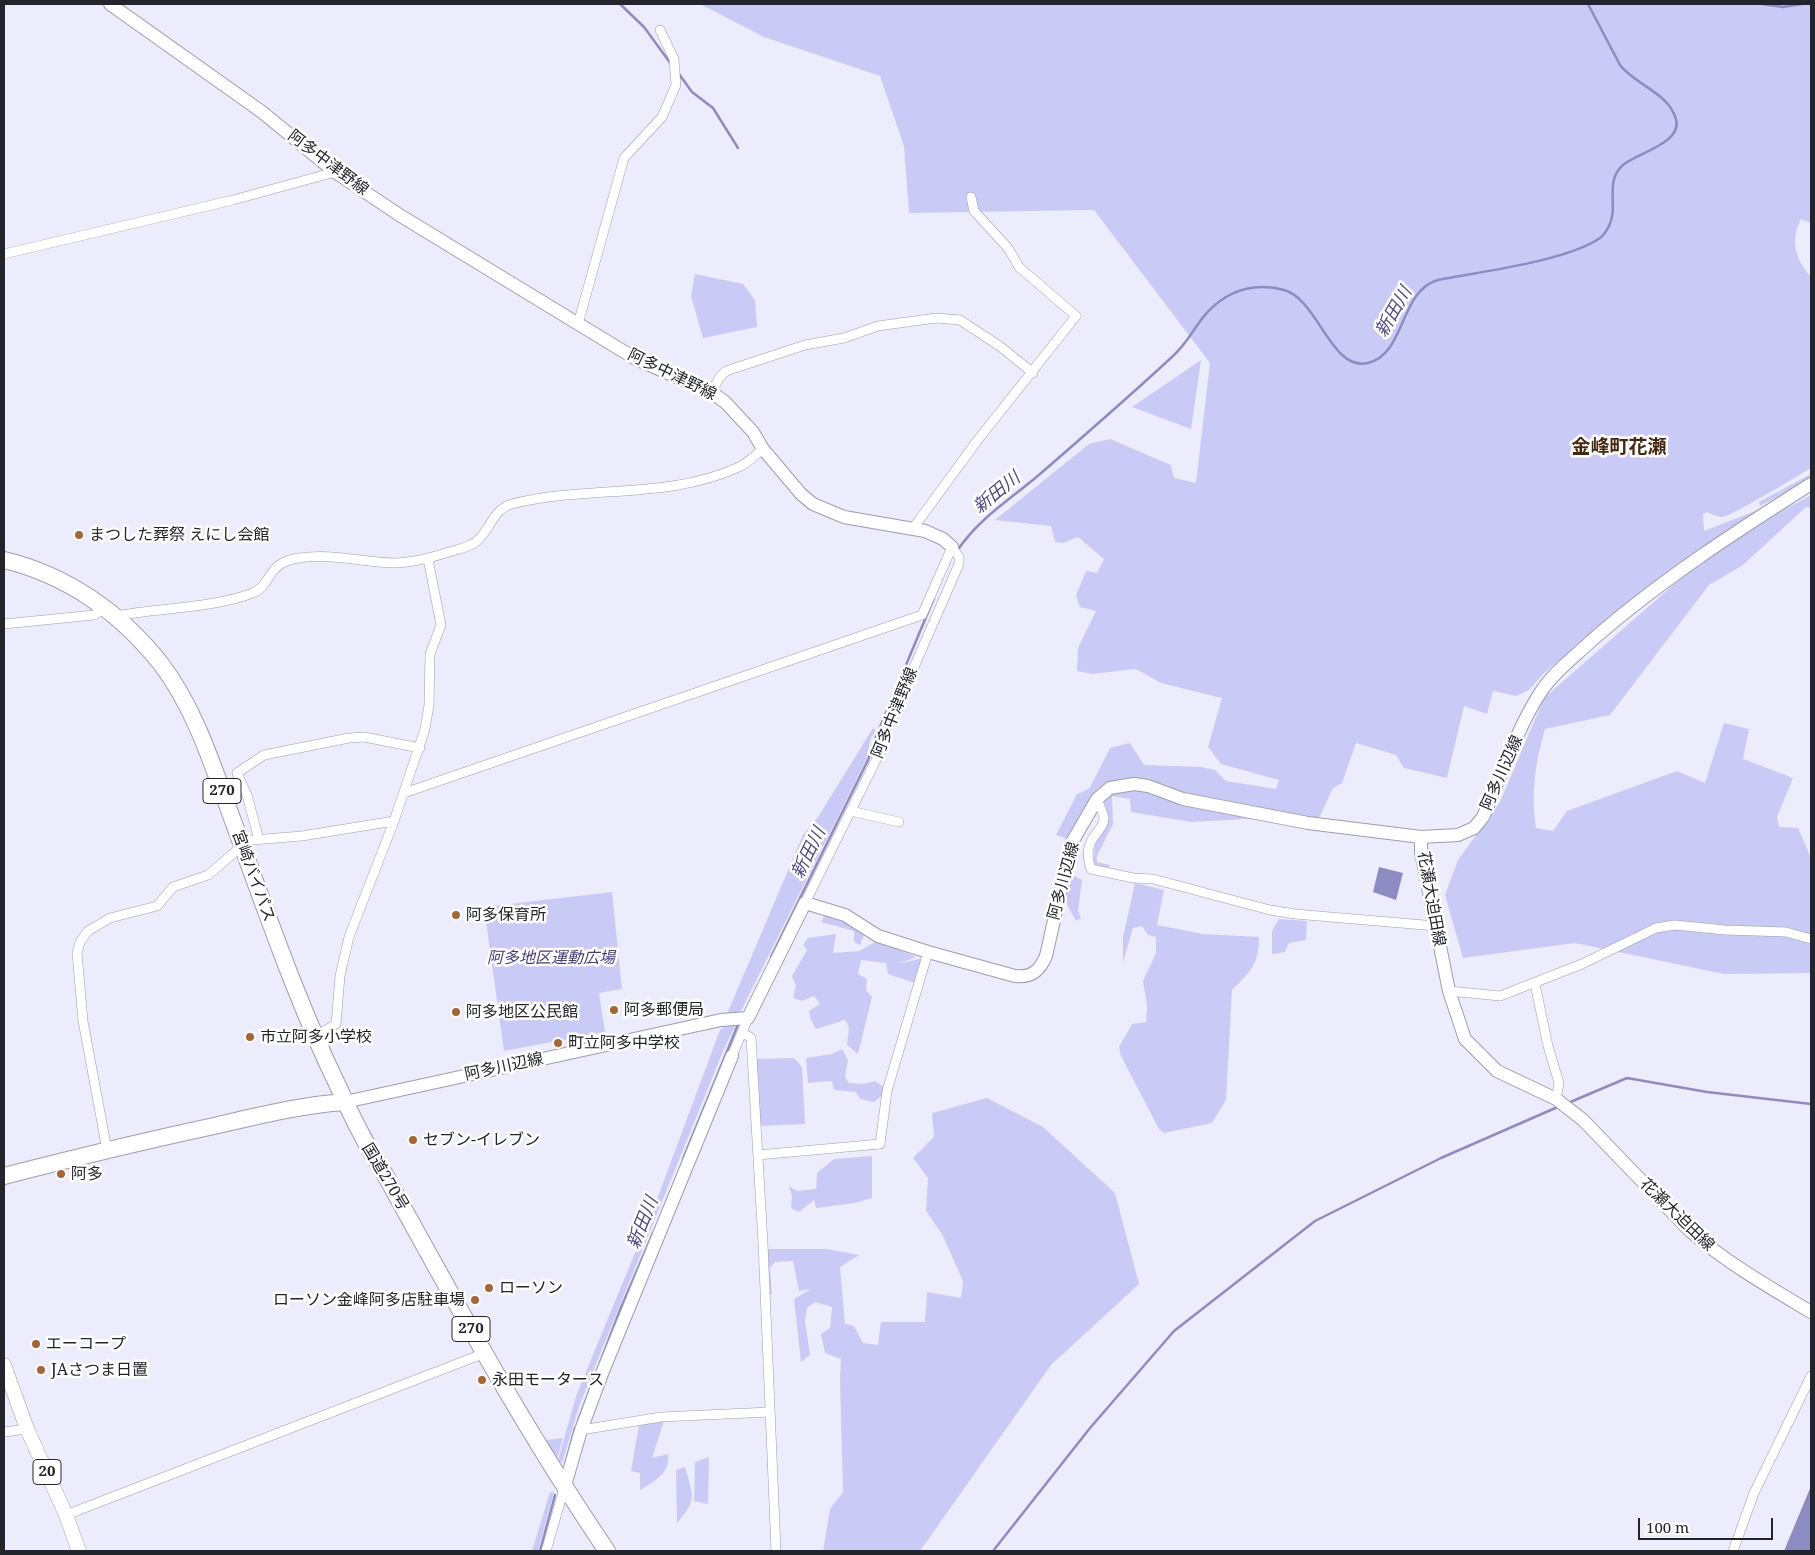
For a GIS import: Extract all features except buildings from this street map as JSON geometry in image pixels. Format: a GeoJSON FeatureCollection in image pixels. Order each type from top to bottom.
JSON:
{"type":"FeatureCollection","features":[{"type":"Feature","properties":{"kind":"highway","name":"宮崎バイパス"},"geometry":{"type":"LineString","coordinates":[[4,560],[53,577],[82,592],[111,612],[139,638],[162,666],[185,704],[202,740],[314,1037],[345,1102]]}},
{"type":"Feature","properties":{"kind":"highway"},"geometry":{"type":"LineString","coordinates":[[4,1176],[107,1150],[286,1110],[345,1102]]}},
{"type":"Feature","properties":{"kind":"highway","name":"国道270号"},"geometry":{"type":"LineString","coordinates":[[345,1102],[362,1140],[382,1171],[485,1354],[564,1488],[606,1551]]}},
{"type":"Feature","properties":{"kind":"main road","name":"20"},"geometry":{"type":"LineString","coordinates":[[4,1365],[27,1429],[66,1515],[78,1551]]}},
{"type":"Feature","properties":{"kind":"street","name":"阿多中津野線"},"geometry":{"type":"LineString","coordinates":[[110,4],[262,112],[335,172],[401,216],[636,359],[711,392],[742,418],[763,449],[801,494],[823,510],[844,516],[914,527],[936,536],[954,551],[959,564],[887,729],[876,760],[805,902]]}},
{"type":"Feature","properties":{"kind":"street"},"geometry":{"type":"LineString","coordinates":[[578,324],[624,158],[662,117],[670,104],[676,85],[674,59],[660,30]]}},
{"type":"Feature","properties":{"kind":"street"},"geometry":{"type":"LineString","coordinates":[[4,254],[233,200],[335,172]]}},
{"type":"Feature","properties":{"kind":"street"},"geometry":{"type":"LineString","coordinates":[[914,527],[977,442],[1076,316],[1019,267],[1008,248],[974,211],[972,198]]}},
{"type":"Feature","properties":{"kind":"street"},"geometry":{"type":"LineString","coordinates":[[711,392],[726,371],[788,350],[844,338],[878,326],[936,318],[960,320],[1001,347],[1033,373]]}},
{"type":"Feature","properties":{"kind":"street"},"geometry":{"type":"LineString","coordinates":[[4,624],[216,602],[250,594],[262,589],[271,572],[278,564],[292,559],[323,555],[396,563],[428,559],[475,543],[498,512],[507,506],[559,496],[650,490],[687,484],[740,466],[763,449]]}},
{"type":"Feature","properties":{"kind":"street","name":"阿多川辺線"},"geometry":{"type":"LineString","coordinates":[[805,902],[845,915],[878,936],[1015,976],[1028,976],[1035,972],[1046,956],[1071,844],[1097,799],[1110,788],[1134,784],[1148,786],[1182,799],[1308,823],[1422,837],[1458,835],[1474,828],[1483,817],[1525,721],[1542,690],[1560,670],[1607,627],[1667,582],[1732,534],[1811,484]]}},
{"type":"Feature","properties":{"kind":"street"},"geometry":{"type":"LineString","coordinates":[[404,793],[922,615],[954,551]]}},
{"type":"Feature","properties":{"kind":"street"},"geometry":{"type":"LineString","coordinates":[[314,1037],[336,1024],[340,976],[349,937],[420,748],[429,706],[430,654],[441,625],[428,559]]}},
{"type":"Feature","properties":{"kind":"street"},"geometry":{"type":"LineString","coordinates":[[260,840],[248,795],[237,773],[264,754],[364,737],[420,748]]}},
{"type":"Feature","properties":{"kind":"street"},"geometry":{"type":"LineString","coordinates":[[1097,799],[1104,817],[1103,823],[1092,837],[1088,848],[1088,860],[1091,869],[1133,878],[1153,880],[1270,910],[1295,914],[1436,926]]}},
{"type":"Feature","properties":{"kind":"street"},"geometry":{"type":"LineString","coordinates":[[851,811],[899,822]]}},
{"type":"Feature","properties":{"kind":"street"},"geometry":{"type":"LineString","coordinates":[[107,1150],[82,1021],[77,954],[80,942],[88,931],[110,918],[157,906],[173,887],[208,875],[241,843],[302,836],[394,821]]}},
{"type":"Feature","properties":{"kind":"street","name":"花瀬大迫田線"},"geometry":{"type":"LineString","coordinates":[[1422,837],[1421,852],[1449,991],[1462,1032],[1472,1049],[1497,1071],[1556,1099],[1583,1120],[1690,1231],[1707,1246],[1725,1260],[1811,1312]]}},
{"type":"Feature","properties":{"kind":"street"},"geometry":{"type":"LineString","coordinates":[[546,1551],[581,1430],[742,1032],[744,1018],[805,902]]}},
{"type":"Feature","properties":{"kind":"street"},"geometry":{"type":"LineString","coordinates":[[1449,991],[1500,996],[1535,984],[1582,964],[1656,928],[1675,925],[1725,930],[1786,932],[1811,938]]}},
{"type":"Feature","properties":{"kind":"street"},"geometry":{"type":"LineString","coordinates":[[758,1155],[880,1144],[887,1091],[928,952]]}},
{"type":"Feature","properties":{"kind":"street"},"geometry":{"type":"LineString","coordinates":[[1535,984],[1548,1046],[1559,1083],[1556,1099]]}},
{"type":"Feature","properties":{"kind":"street","name":"阿多川辺線"},"geometry":{"type":"LineString","coordinates":[[345,1102],[744,1018]]}},
{"type":"Feature","properties":{"kind":"street"},"geometry":{"type":"LineString","coordinates":[[742,1032],[751,1038],[776,1551]]}},
{"type":"Feature","properties":{"kind":"street"},"geometry":{"type":"LineString","coordinates":[[66,1515],[358,1401],[485,1354]]}},
{"type":"Feature","properties":{"kind":"street"},"geometry":{"type":"LineString","coordinates":[[1733,1551],[1754,1493],[1811,1376]]}},
{"type":"Feature","properties":{"kind":"street"},"geometry":{"type":"LineString","coordinates":[[581,1430],[661,1417],[770,1412]]}},
{"type":"Feature","properties":{"kind":"street"},"geometry":{"type":"LineString","coordinates":[[4,1432],[27,1429]]}},
{"type":"Feature","properties":{"kind":"green space"},"geometry":{"type":"Polygon","coordinates":[[[700,4],[1811,4],[1811,223],[1801,219],[1795,242],[1801,263],[1811,277],[1811,468],[1750,504],[1727,515],[1720,517],[1707,512],[1703,514],[1704,531],[1763,508],[1633,598],[1544,673],[1529,690],[1516,696],[1493,691],[1487,714],[1464,706],[1447,778],[1404,768],[1396,755],[1356,743],[1342,783],[1333,788],[1319,818],[1191,822],[1131,812],[1130,799],[1112,796],[1113,824],[1097,856],[1097,862],[1110,865],[1108,869],[1093,865],[1095,843],[1108,818],[1102,800],[1068,839],[1056,835],[1077,794],[1089,789],[1110,748],[1130,743],[1144,765],[1201,767],[1215,770],[1226,781],[1276,789],[1279,780],[1221,764],[1208,747],[1222,698],[1161,683],[1136,669],[1092,674],[1077,671],[1078,648],[1096,611],[1080,607],[1076,595],[1086,571],[1097,573],[1104,559],[1078,537],[1063,543],[1055,542],[1051,526],[995,520],[1089,444],[1110,439],[1171,465],[1174,478],[1196,483],[1210,363],[1094,210],[909,213],[904,146],[880,76],[764,37],[700,4]]]}},
{"type":"Feature","properties":{"kind":"green space"},"geometry":{"type":"Polygon","coordinates":[[[695,274],[743,284],[755,300],[757,327],[703,338],[691,296],[695,274]]]}},
{"type":"Feature","properties":{"kind":"green space"},"geometry":{"type":"Polygon","coordinates":[[[1201,360],[1191,429],[1132,407],[1201,360]]]}},
{"type":"Feature","properties":{"kind":"green space"},"geometry":{"type":"Polygon","coordinates":[[[1811,474],[1811,479],[1760,506],[1759,502],[1811,474]]]}},
{"type":"Feature","properties":{"kind":"green space"},"geometry":{"type":"Polygon","coordinates":[[[1811,495],[1811,508],[1806,507],[1743,565],[1709,585],[1610,715],[1545,729],[1536,766],[1534,802],[1536,828],[1553,831],[1567,811],[1677,771],[1705,783],[1724,723],[1749,729],[1743,759],[1793,778],[1777,817],[1779,827],[1798,828],[1811,858],[1811,973],[1724,974],[1575,943],[1463,958],[1445,895],[1458,860],[1500,802],[1544,698],[1687,573],[1764,521],[1811,495]]]}},
{"type":"Feature","properties":{"kind":"green space"},"geometry":{"type":"Polygon","coordinates":[[[873,728],[876,730],[871,738],[866,760],[741,1011],[727,1014],[803,835],[818,817],[873,728]]]}},
{"type":"Feature","properties":{"kind":"green space"},"geometry":{"type":"Polygon","coordinates":[[[1069,873],[1082,880],[1078,911],[1081,918],[1076,921],[1064,899],[1069,873]]]}},
{"type":"Feature","properties":{"kind":"green space"},"geometry":{"type":"Polygon","coordinates":[[[1135,883],[1164,890],[1157,925],[1203,934],[1259,937],[1259,946],[1253,966],[1232,990],[1226,1100],[1212,1123],[1164,1133],[1159,1129],[1121,1056],[1119,1047],[1132,1024],[1146,1022],[1147,1005],[1143,981],[1156,953],[1156,937],[1148,935],[1142,926],[1133,928],[1123,962],[1123,937],[1135,883]]]}},
{"type":"Feature","properties":{"kind":"green space","name":"阿多地区運動広場"},"geometry":{"type":"Polygon","coordinates":[[[612,892],[622,989],[599,993],[605,1032],[504,1051],[484,907],[612,892]]]}},
{"type":"Feature","properties":{"kind":"green space"},"geometry":{"type":"Polygon","coordinates":[[[826,912],[845,918],[865,933],[860,945],[854,942],[854,931],[821,922],[826,912]]]}},
{"type":"Feature","properties":{"kind":"green space"},"geometry":{"type":"Polygon","coordinates":[[[1279,919],[1307,921],[1306,940],[1289,943],[1285,952],[1272,954],[1272,931],[1279,919]]]}},
{"type":"Feature","properties":{"kind":"green space"},"geometry":{"type":"Polygon","coordinates":[[[836,934],[833,953],[859,951],[877,941],[916,957],[898,964],[923,958],[915,983],[888,974],[886,963],[861,960],[858,974],[867,979],[866,990],[872,997],[858,1054],[847,1045],[849,1027],[845,1020],[816,1029],[809,1011],[820,1004],[814,996],[802,1001],[793,998],[796,986],[792,976],[807,950],[803,945],[808,938],[836,934]]]}},
{"type":"Feature","properties":{"kind":"green space"},"geometry":{"type":"Polygon","coordinates":[[[727,1024],[736,1024],[724,1049],[596,1364],[579,1407],[562,1463],[558,1460],[576,1396],[656,1202],[720,1030],[727,1024]]]}},
{"type":"Feature","properties":{"kind":"green space"},"geometry":{"type":"Polygon","coordinates":[[[842,1049],[848,1060],[845,1077],[849,1083],[864,1084],[875,1081],[884,1087],[883,1095],[874,1102],[860,1099],[856,1092],[834,1090],[832,1081],[808,1083],[806,1058],[832,1054],[842,1049]]]}},
{"type":"Feature","properties":{"kind":"green space"},"geometry":{"type":"Polygon","coordinates":[[[794,1058],[802,1067],[805,1124],[760,1126],[756,1059],[794,1058]]]}},
{"type":"Feature","properties":{"kind":"green space"},"geometry":{"type":"Polygon","coordinates":[[[987,1098],[1043,1127],[1115,1193],[1139,1284],[1051,1365],[920,1551],[823,1551],[830,1509],[843,1492],[841,1359],[825,1353],[821,1334],[830,1328],[832,1307],[815,1302],[807,1308],[805,1321],[810,1355],[801,1362],[794,1299],[811,1289],[799,1291],[793,1261],[775,1262],[770,1268],[772,1294],[768,1296],[768,1249],[827,1249],[859,1255],[840,1267],[845,1324],[854,1326],[863,1343],[878,1345],[881,1322],[925,1322],[927,1292],[961,1298],[963,1281],[942,1234],[926,1211],[928,1178],[913,1158],[934,1137],[932,1113],[987,1098]]]}},
{"type":"Feature","properties":{"kind":"green space"},"geometry":{"type":"Polygon","coordinates":[[[872,1156],[872,1198],[855,1203],[816,1208],[814,1200],[799,1212],[791,1208],[792,1196],[789,1186],[797,1191],[816,1189],[817,1173],[834,1159],[872,1156]]]}},
{"type":"Feature","properties":{"kind":"green space"},"geometry":{"type":"Polygon","coordinates":[[[664,1421],[652,1458],[668,1454],[667,1467],[660,1476],[640,1490],[640,1473],[631,1471],[639,1425],[664,1421]]]}},
{"type":"Feature","properties":{"kind":"green space"},"geometry":{"type":"Polygon","coordinates":[[[563,1438],[557,1459],[546,1440],[563,1438]]]}},
{"type":"Feature","properties":{"kind":"green space"},"geometry":{"type":"Polygon","coordinates":[[[709,1457],[708,1504],[694,1501],[695,1462],[709,1457]]]}},
{"type":"Feature","properties":{"kind":"green space"},"geometry":{"type":"Polygon","coordinates":[[[685,1467],[692,1497],[684,1515],[677,1523],[676,1470],[685,1467]]]}},
{"type":"Feature","properties":{"kind":"green space"},"geometry":{"type":"Polygon","coordinates":[[[550,1492],[554,1492],[538,1551],[532,1551],[550,1492]]]}},
{"type":"Feature","properties":{"kind":"shaded area"},"geometry":{"type":"Polygon","coordinates":[[[1379,867],[1403,873],[1396,900],[1373,892],[1379,867]]]}},
{"type":"Feature","properties":{"kind":"shaded area"},"geometry":{"type":"Polygon","coordinates":[[[1811,1486],[1811,1551],[1784,1551],[1811,1486]]]}},
{"type":"Feature","properties":{"kind":"waterway"},"geometry":{"type":"LineString","coordinates":[[620,4],[644,27],[671,64]]}},
{"type":"Feature","properties":{"kind":"waterway","name":"新田川"},"geometry":{"type":"LineString","coordinates":[[957,551],[975,529],[996,509],[1040,474],[1173,356],[1202,318],[1226,297],[1247,289],[1261,287],[1284,290],[1296,296],[1306,306],[1344,357],[1355,363],[1368,363],[1380,357],[1389,348],[1397,336],[1416,296],[1425,286],[1438,280],[1522,265],[1567,253],[1601,237],[1612,219],[1613,186],[1617,171],[1623,165],[1657,147],[1673,135],[1676,119],[1672,110],[1659,95],[1626,72],[1620,65],[1588,4]]}},
{"type":"Feature","properties":{"kind":"waterway","name":"新田川"},"geometry":{"type":"LineString","coordinates":[[1762,4],[1783,7],[1802,4]]}},
{"type":"Feature","properties":{"kind":"waterway"},"geometry":{"type":"LineString","coordinates":[[679,74],[692,92],[713,108],[738,148]]}},
{"type":"Feature","properties":{"kind":"waterway","name":"新田川"},"geometry":{"type":"LineString","coordinates":[[771,957],[868,760],[934,598]]}},
{"type":"Feature","properties":{"kind":"waterway","name":"新田川"},"geometry":{"type":"LineString","coordinates":[[683,1159],[739,1022]]}},
{"type":"Feature","properties":{"kind":"waterway"},"geometry":{"type":"LineString","coordinates":[[1568,1103],[1627,1078],[1707,1092],[1811,1104]]}},
{"type":"Feature","properties":{"kind":"waterway"},"geometry":{"type":"LineString","coordinates":[[993,1551],[1090,1428],[1174,1331],[1315,1221],[1441,1158],[1560,1106]]}},
{"type":"Feature","properties":{"kind":"waterway","name":"新田川"},"geometry":{"type":"LineString","coordinates":[[578,1421],[620,1310],[653,1233]]}},
{"type":"Feature","properties":{"kind":"waterway","name":"新田川"},"geometry":{"type":"LineString","coordinates":[[565,1465],[575,1428]]}},
{"type":"Feature","properties":{"kind":"waterway","name":"新田川"},"geometry":{"type":"LineString","coordinates":[[540,1551],[555,1495]]}},
{"type":"Feature","properties":{"kind":"place","name":"まつした葬祭 えにし会館"},"geometry":{"type":"Point","coordinates":[79,535]}},
{"type":"Feature","properties":{"kind":"place","name":"阿多保育所"},"geometry":{"type":"Point","coordinates":[456,915]}},
{"type":"Feature","properties":{"kind":"place","name":"阿多郵便局"},"geometry":{"type":"Point","coordinates":[614,1010]}},
{"type":"Feature","properties":{"kind":"place","name":"阿多地区公民館"},"geometry":{"type":"Point","coordinates":[456,1012]}},
{"type":"Feature","properties":{"kind":"place","name":"市立阿多小学校"},"geometry":{"type":"Point","coordinates":[250,1037]}},
{"type":"Feature","properties":{"kind":"place","name":"町立阿多中学校"},"geometry":{"type":"Point","coordinates":[558,1043]}},
{"type":"Feature","properties":{"kind":"place","name":"セブン-イレブン"},"geometry":{"type":"Point","coordinates":[413,1140]}},
{"type":"Feature","properties":{"kind":"place","name":"阿多"},"geometry":{"type":"Point","coordinates":[61,1174]}},
{"type":"Feature","properties":{"kind":"place","name":"ローソン"},"geometry":{"type":"Point","coordinates":[489,1288]}},
{"type":"Feature","properties":{"kind":"place","name":"ローソン金峰阿多店駐車場"},"geometry":{"type":"Point","coordinates":[475,1300]}},
{"type":"Feature","properties":{"kind":"place","name":"エーコープ"},"geometry":{"type":"Point","coordinates":[36,1344]}},
{"type":"Feature","properties":{"kind":"place","name":"JAさつま日置"},"geometry":{"type":"Point","coordinates":[41,1370]}},
{"type":"Feature","properties":{"kind":"place","name":"永田モータース"},"geometry":{"type":"Point","coordinates":[482,1380]}},
{"type":"Feature","properties":{"kind":"district","name":"金峰町花瀬"},"geometry":{"type":"Point","coordinates":[1619,448]}}]}
